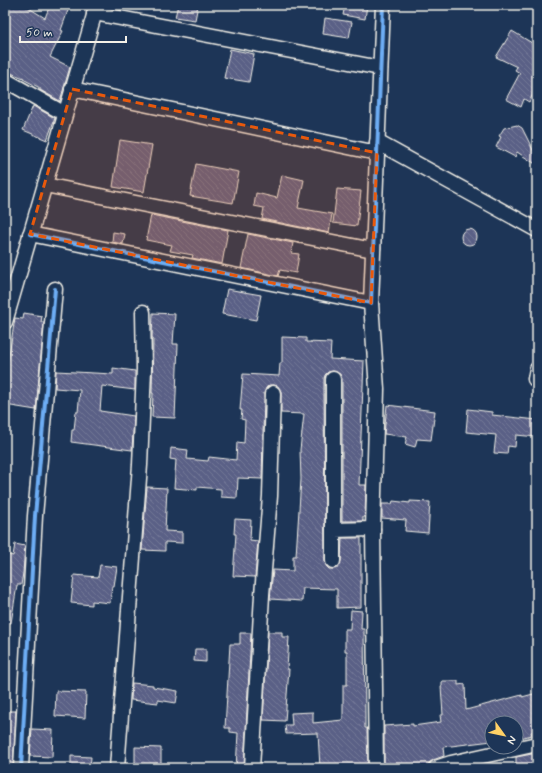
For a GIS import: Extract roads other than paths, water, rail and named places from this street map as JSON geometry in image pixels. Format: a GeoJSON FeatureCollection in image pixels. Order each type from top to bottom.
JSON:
{"type":"FeatureCollection","features":[{"type":"Feature","properties":{"kind":"street"},"geometry":{"type":"LineString","coordinates":[[376,768],[373,529],[377,389],[371,303],[383,5]]}},
{"type":"Feature","properties":{"kind":"street"},"geometry":{"type":"LineString","coordinates":[[5,322],[96,9],[380,68]]}},
{"type":"Feature","properties":{"kind":"street"},"geometry":{"type":"LineString","coordinates":[[5,80],[65,114]]}},
{"type":"Feature","properties":{"kind":"street"},"geometry":{"type":"LineString","coordinates":[[72,89],[377,148],[537,230]]}},
{"type":"Feature","properties":{"kind":"street"},"geometry":{"type":"LineString","coordinates":[[45,185],[368,249],[373,248]]}},
{"type":"Feature","properties":{"kind":"street"},"geometry":{"type":"LineString","coordinates":[[30,234],[371,303]]}},
{"type":"Feature","properties":{"kind":"street"},"geometry":{"type":"LineString","coordinates":[[21,768],[35,516],[55,289]]}},
{"type":"Feature","properties":{"kind":"street"},"geometry":{"type":"LineString","coordinates":[[117,768],[140,465],[144,369],[143,312]]}},
{"type":"Feature","properties":{"kind":"street"},"geometry":{"type":"LineString","coordinates":[[537,369],[535,379],[537,381]]}},
{"type":"Feature","properties":{"kind":"street"},"geometry":{"type":"LineString","coordinates":[[333,379],[333,560]]}},
{"type":"Feature","properties":{"kind":"street"},"geometry":{"type":"LineString","coordinates":[[252,768],[262,595],[270,496],[273,393]]}},
{"type":"Feature","properties":{"kind":"street"},"geometry":{"type":"LineString","coordinates":[[333,530],[373,529]]}},
{"type":"Feature","properties":{"kind":"street"},"geometry":{"type":"LineString","coordinates":[[436,768],[451,763],[537,744]]}}]}
